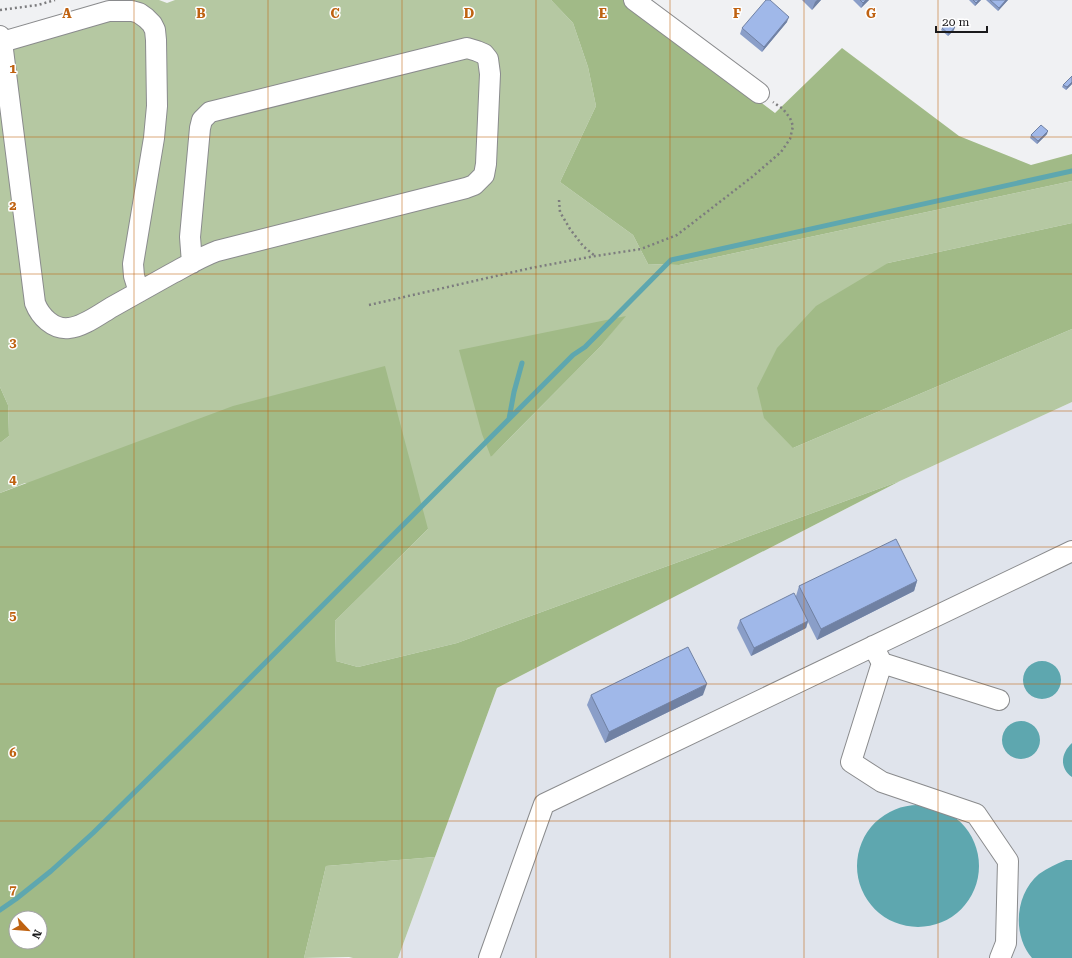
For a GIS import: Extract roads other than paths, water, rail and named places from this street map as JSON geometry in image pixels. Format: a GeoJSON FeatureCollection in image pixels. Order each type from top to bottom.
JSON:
{"type":"FeatureCollection","features":[{"type":"Feature","properties":{"kind":"lane"},"geometry":{"type":"LineString","coordinates":[[634,0],[759,93]]}},
{"type":"Feature","properties":{"kind":"lane"},"geometry":{"type":"LineString","coordinates":[[139,292],[134,276],[133,264],[154,138],[157,106],[156,40],[155,30],[152,24],[146,18],[132,11],[109,11],[1,39],[35,303],[38,310],[47,321],[61,328],[69,328],[80,325],[139,292],[192,262],[206,254],[217,250],[359,216],[474,185],[484,175],[486,164],[490,74],[488,59],[484,54],[467,48],[210,112],[202,120],[200,128],[190,238],[192,262]]}},
{"type":"Feature","properties":{"kind":"lane"},"geometry":{"type":"LineString","coordinates":[[489,958],[544,804],[878,654],[1072,551]]}},
{"type":"Feature","properties":{"kind":"lane"},"geometry":{"type":"LineString","coordinates":[[878,654],[999,700]]}},
{"type":"Feature","properties":{"kind":"lane"},"geometry":{"type":"LineString","coordinates":[[878,654],[851,762],[882,782],[976,814],[1008,861],[1006,943],[1000,958]]}},
{"type":"Feature","properties":{"kind":"water"},"geometry":{"type":"Polygon","coordinates":[[[1038,661],[1046,661],[1056,666],[1060,673],[1060,687],[1056,694],[1046,699],[1038,699],[1028,694],[1026,691],[1023,684],[1023,676],[1028,666],[1031,664],[1038,661]]]}},
{"type":"Feature","properties":{"kind":"water"},"geometry":{"type":"Polygon","coordinates":[[[1017,721],[1025,721],[1035,726],[1039,733],[1039,747],[1035,754],[1025,759],[1017,759],[1007,754],[1005,751],[1002,744],[1002,736],[1007,726],[1010,724],[1017,721]]]}},
{"type":"Feature","properties":{"kind":"water"},"geometry":{"type":"Polygon","coordinates":[[[1072,743],[1072,777],[1065,769],[1063,760],[1068,747],[1072,743]]]}},
{"type":"Feature","properties":{"kind":"water"},"geometry":{"type":"Polygon","coordinates":[[[918,805],[930,806],[941,810],[952,815],[961,823],[969,832],[974,843],[978,854],[978,878],[974,889],[969,900],[961,909],[952,917],[941,922],[930,926],[918,927],[906,926],[895,922],[884,917],[875,909],[867,900],[862,889],[858,878],[857,866],[858,854],[862,843],[867,832],[875,823],[884,815],[895,810],[906,806],[918,805]]]}},
{"type":"Feature","properties":{"kind":"water"},"geometry":{"type":"Polygon","coordinates":[[[1066,860],[1072,860],[1072,958],[1032,958],[1021,938],[1019,915],[1021,903],[1031,882],[1039,874],[1066,860]]]}},
{"type":"Feature","properties":{"kind":"waterway"},"geometry":{"type":"LineString","coordinates":[[0,910],[51,871],[93,833],[573,355],[585,347],[671,260],[1072,171]]}},
{"type":"Feature","properties":{"kind":"waterway"},"geometry":{"type":"LineString","coordinates":[[509,419],[514,392],[522,363]]}}]}
